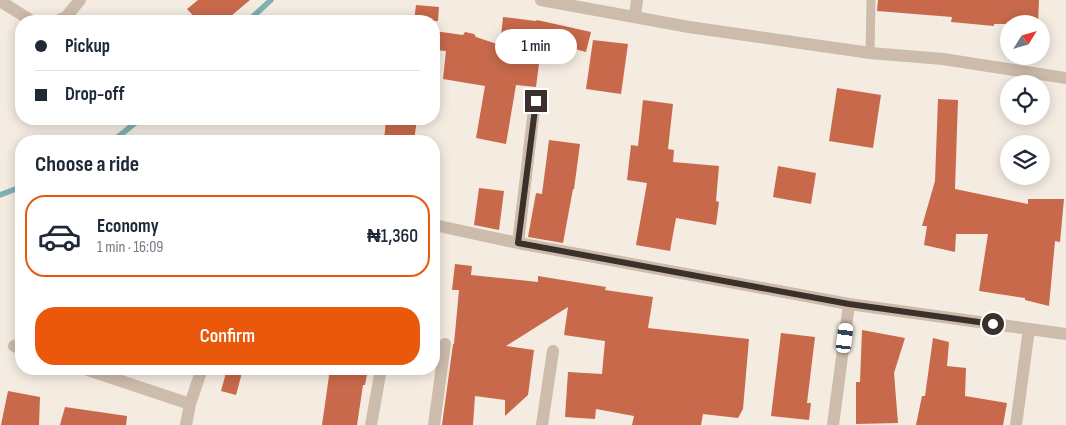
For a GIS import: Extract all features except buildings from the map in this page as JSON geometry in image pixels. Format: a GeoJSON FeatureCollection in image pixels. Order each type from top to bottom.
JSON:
{"type":"FeatureCollection","features":[{"type":"Feature","properties":{"kind":"street"},"geometry":{"type":"LineString","coordinates":[[0,0],[23,15]]}},
{"type":"Feature","properties":{"kind":"street"},"geometry":{"type":"LineString","coordinates":[[68,15],[80,0]]}},
{"type":"Feature","properties":{"kind":"street"},"geometry":{"type":"LineString","coordinates":[[541,0],[689,27],[870,53],[943,59],[1066,78]]}},
{"type":"Feature","properties":{"kind":"street"},"geometry":{"type":"LineString","coordinates":[[635,16],[637,0]]}},
{"type":"Feature","properties":{"kind":"street"},"geometry":{"type":"LineString","coordinates":[[518,243],[536,101]]}},
{"type":"Feature","properties":{"kind":"street"},"geometry":{"type":"LineString","coordinates":[[440,226],[518,243],[849,304],[1066,334]]}},
{"type":"Feature","properties":{"kind":"street"},"geometry":{"type":"LineString","coordinates":[[833,425],[849,304]]}},
{"type":"Feature","properties":{"kind":"street"},"geometry":{"type":"LineString","coordinates":[[1016,425],[1029,329]]}},
{"type":"Feature","properties":{"kind":"street"},"geometry":{"type":"LineString","coordinates":[[434,425],[444,344]]}},
{"type":"Feature","properties":{"kind":"street"},"geometry":{"type":"LineString","coordinates":[[542,425],[553,351]]}},
{"type":"Feature","properties":{"kind":"street"},"geometry":{"type":"LineString","coordinates":[[103,375],[190,404]]}},
{"type":"Feature","properties":{"kind":"street"},"geometry":{"type":"LineString","coordinates":[[186,425],[190,404],[200,375]]}},
{"type":"Feature","properties":{"kind":"street"},"geometry":{"type":"LineString","coordinates":[[371,425],[380,375]]}},
{"type":"Feature","properties":{"kind":"lane"},"geometry":{"type":"LineString","coordinates":[[870,0],[870,53]]}},
{"type":"Feature","properties":{"kind":"waterway"},"geometry":{"type":"LineString","coordinates":[[255,15],[271,0]]}},
{"type":"Feature","properties":{"kind":"waterway"},"geometry":{"type":"LineString","coordinates":[[120,135],[133,125]]}},
{"type":"Feature","properties":{"kind":"waterway"},"geometry":{"type":"LineString","coordinates":[[0,195],[15,189]]}},
{"type":"Feature","properties":{"kind":"route"},"geometry":{"type":"LineString","coordinates":[[536,101],[518,243],[849,304],[993,324]]}}]}
